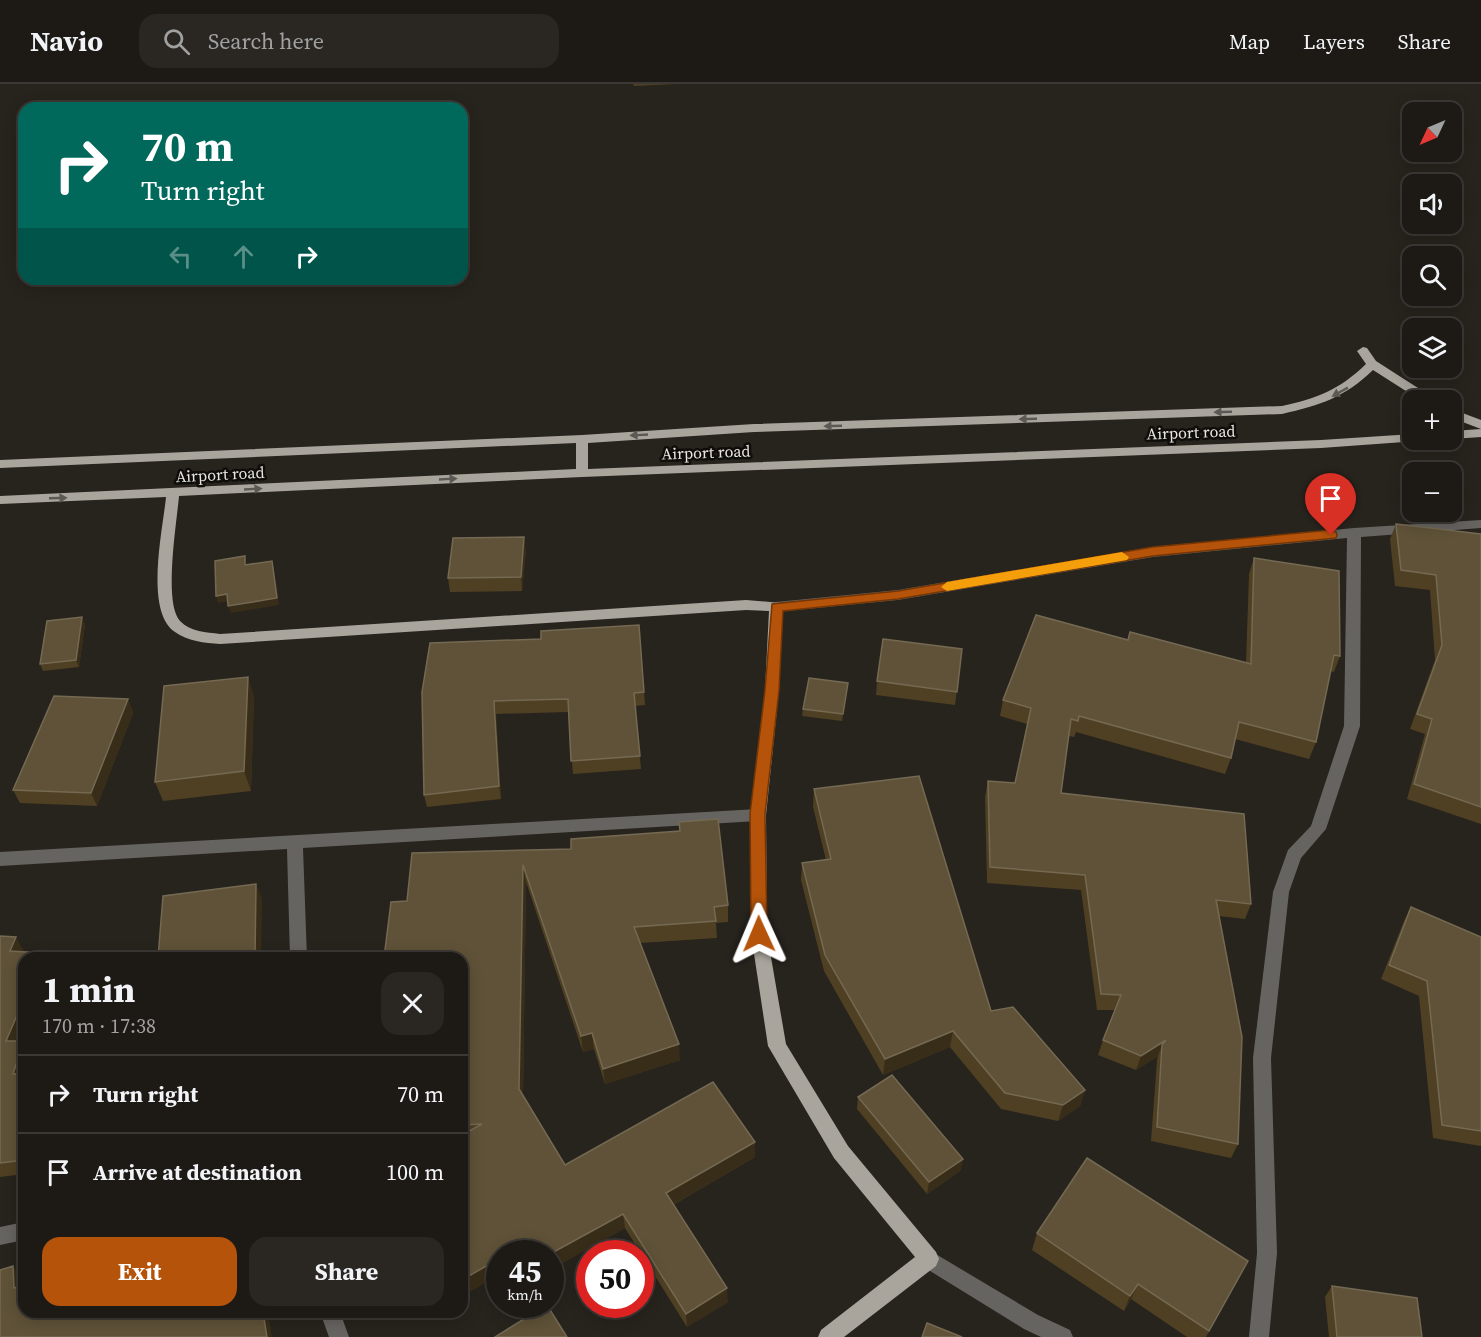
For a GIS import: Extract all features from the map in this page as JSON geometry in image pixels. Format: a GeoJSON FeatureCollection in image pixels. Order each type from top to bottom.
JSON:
{"type":"FeatureCollection","features":[{"type":"Feature","properties":{"kind":"main road"},"geometry":{"type":"LineString","coordinates":[[1363,351],[1372,364],[1412,390]]}},
{"type":"Feature","properties":{"kind":"main road","name":"Airport road"},"geometry":{"type":"LineString","coordinates":[[0,464],[582,439],[754,429],[1282,410],[1320,401],[1342,392],[1372,364]]}},
{"type":"Feature","properties":{"kind":"main road"},"geometry":{"type":"LineString","coordinates":[[1462,417],[1481,424]]}},
{"type":"Feature","properties":{"kind":"main road"},"geometry":{"type":"LineString","coordinates":[[1462,434],[1481,433]]}},
{"type":"Feature","properties":{"kind":"main road"},"geometry":{"type":"LineString","coordinates":[[582,439],[582,473]]}},
{"type":"Feature","properties":{"kind":"main road","name":"Airport road"},"geometry":{"type":"LineString","coordinates":[[0,500],[1402,439]]}},
{"type":"Feature","properties":{"kind":"main road"},"geometry":{"type":"LineString","coordinates":[[173,493],[165,599],[170,619],[189,635],[220,639],[746,605],[776,607],[772,690],[758,814],[759,934],[777,1046],[841,1152],[929,1259],[828,1337]]}},
{"type":"Feature","properties":{"kind":"street"},"geometry":{"type":"LineString","coordinates":[[776,607],[898,595],[1153,552],[1354,532],[1481,524]]}},
{"type":"Feature","properties":{"kind":"street"},"geometry":{"type":"LineString","coordinates":[[1259,1337],[1267,1253],[1262,1058],[1281,892],[1294,855],[1318,829],[1352,726],[1354,532]]}},
{"type":"Feature","properties":{"kind":"street"},"geometry":{"type":"LineString","coordinates":[[0,860],[758,814]]}},
{"type":"Feature","properties":{"kind":"street"},"geometry":{"type":"LineString","coordinates":[[295,843],[299,952]]}},
{"type":"Feature","properties":{"kind":"street"},"geometry":{"type":"LineString","coordinates":[[0,1236],[18,1232]]}},
{"type":"Feature","properties":{"kind":"street"},"geometry":{"type":"LineString","coordinates":[[929,1259],[1031,1322],[1063,1337]]}},
{"type":"Feature","properties":{"kind":"street"},"geometry":{"type":"LineString","coordinates":[[332,1318],[339,1337]]}},
{"type":"Feature","properties":{"kind":"building"},"geometry":{"type":"Polygon","coordinates":[[[1396,524],[1481,534],[1481,807],[1414,784],[1432,719],[1417,714],[1442,645],[1436,575],[1401,570],[1396,524]]]}},
{"type":"Feature","properties":{"kind":"building"},"geometry":{"type":"Polygon","coordinates":[[[524,537],[521,577],[448,578],[453,538],[524,537]]]}},
{"type":"Feature","properties":{"kind":"building"},"geometry":{"type":"Polygon","coordinates":[[[245,556],[245,565],[272,561],[277,598],[228,606],[227,594],[216,596],[215,561],[245,556]]]}},
{"type":"Feature","properties":{"kind":"building"},"geometry":{"type":"Polygon","coordinates":[[[1254,558],[1339,571],[1340,656],[1334,655],[1316,742],[1239,722],[1231,758],[1079,716],[1078,721],[1071,719],[1061,793],[1244,814],[1251,904],[1216,900],[1242,1037],[1238,1144],[1157,1127],[1162,1045],[1166,1040],[1141,1056],[1103,1040],[1121,995],[1101,994],[1085,875],[990,867],[988,781],[1015,783],[1031,708],[1003,700],[1036,615],[1128,640],[1130,632],[1251,664],[1254,558]]]}},
{"type":"Feature","properties":{"kind":"building"},"geometry":{"type":"Polygon","coordinates":[[[82,617],[76,660],[40,664],[47,621],[82,617]]]}},
{"type":"Feature","properties":{"kind":"building"},"geometry":{"type":"Polygon","coordinates":[[[639,625],[644,692],[634,693],[640,756],[571,761],[568,699],[494,701],[499,786],[424,795],[422,692],[430,643],[541,639],[541,631],[639,625]]]}},
{"type":"Feature","properties":{"kind":"building"},"geometry":{"type":"Polygon","coordinates":[[[883,639],[962,649],[957,692],[877,681],[883,639]]]}},
{"type":"Feature","properties":{"kind":"building"},"geometry":{"type":"Polygon","coordinates":[[[248,677],[244,771],[155,782],[164,686],[248,677]]]}},
{"type":"Feature","properties":{"kind":"building"},"geometry":{"type":"Polygon","coordinates":[[[809,678],[848,683],[843,714],[803,709],[809,678]]]}},
{"type":"Feature","properties":{"kind":"building"},"geometry":{"type":"Polygon","coordinates":[[[54,696],[128,699],[91,793],[13,790],[54,696]]]}},
{"type":"Feature","properties":{"kind":"building"},"geometry":{"type":"Polygon","coordinates":[[[919,776],[991,1011],[1013,1007],[1085,1090],[1063,1105],[1005,1093],[953,1031],[885,1059],[825,955],[802,863],[831,859],[814,789],[919,776]]]}},
{"type":"Feature","properties":{"kind":"building"},"geometry":{"type":"Polygon","coordinates":[[[718,819],[728,905],[714,907],[716,921],[634,927],[679,1044],[603,1069],[592,1033],[581,1036],[523,865],[519,1089],[565,1165],[713,1082],[755,1142],[666,1193],[727,1288],[686,1314],[654,1263],[654,1240],[639,1240],[623,1214],[564,1246],[564,1240],[486,1240],[486,1266],[468,1277],[468,1132],[482,1124],[468,1125],[468,952],[385,952],[391,902],[407,901],[412,853],[571,849],[571,839],[680,831],[679,822],[718,819]]]}},
{"type":"Feature","properties":{"kind":"building"},"geometry":{"type":"Polygon","coordinates":[[[256,884],[255,952],[158,952],[163,896],[256,884]]]}},
{"type":"Feature","properties":{"kind":"building"},"geometry":{"type":"Polygon","coordinates":[[[1411,907],[1481,937],[1481,1131],[1442,1125],[1427,981],[1389,965],[1411,907]]]}},
{"type":"Feature","properties":{"kind":"building"},"geometry":{"type":"Polygon","coordinates":[[[0,936],[16,937],[10,951],[26,952],[18,952],[18,1013],[6,1041],[18,1041],[18,1059],[13,1074],[18,1074],[18,1161],[0,1163],[0,936]]]}},
{"type":"Feature","properties":{"kind":"building"},"geometry":{"type":"Polygon","coordinates":[[[892,1075],[963,1159],[929,1182],[858,1097],[892,1075]]]}},
{"type":"Feature","properties":{"kind":"building"},"geometry":{"type":"Polygon","coordinates":[[[1087,1158],[1248,1261],[1209,1331],[1138,1284],[1130,1296],[1037,1233],[1087,1158]]]}},
{"type":"Feature","properties":{"kind":"building"},"geometry":{"type":"Polygon","coordinates":[[[13,1266],[14,1288],[18,1287],[18,1318],[264,1318],[267,1337],[0,1337],[0,1270],[13,1266]]]}},
{"type":"Feature","properties":{"kind":"building"},"geometry":{"type":"Polygon","coordinates":[[[1332,1286],[1417,1298],[1422,1337],[1337,1337],[1332,1286]]]}},
{"type":"Feature","properties":{"kind":"building"},"geometry":{"type":"Polygon","coordinates":[[[525,1318],[555,1318],[567,1337],[495,1337],[525,1318]]]}},
{"type":"Feature","properties":{"kind":"building"},"geometry":{"type":"Polygon","coordinates":[[[927,1323],[962,1337],[922,1337],[927,1323]]]}},
{"type":"Feature","properties":{"kind":"slow traffic"},"geometry":{"type":"LineString","coordinates":[[947,587],[1122,557]]}},
{"type":"Feature","properties":{"kind":"route"},"geometry":{"type":"LineString","coordinates":[[759,934],[758,814],[772,690],[776,607],[898,595],[1153,552],[1331,535]]}}]}
